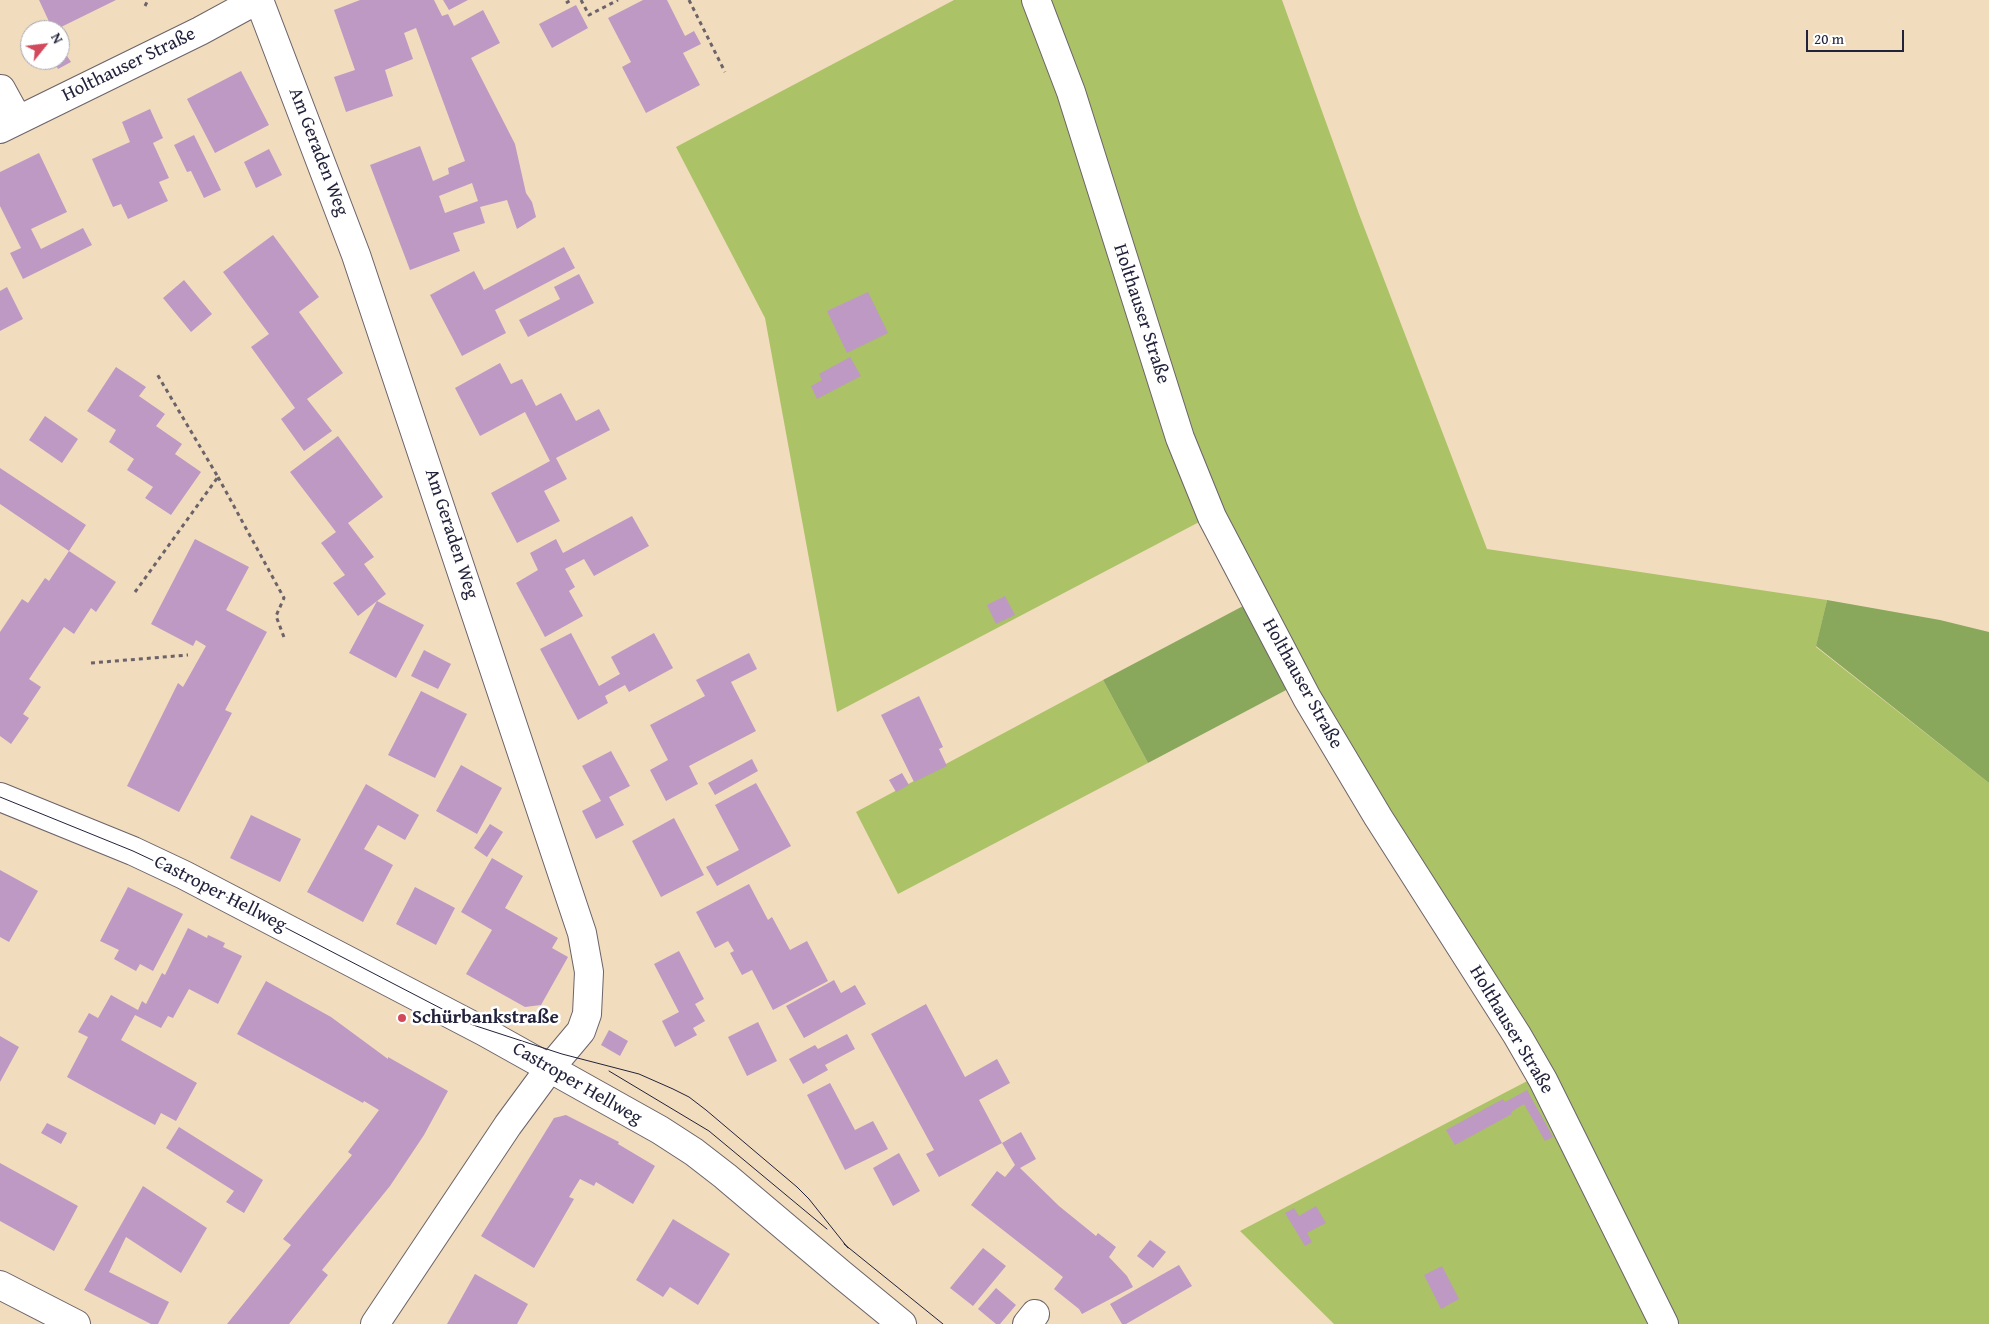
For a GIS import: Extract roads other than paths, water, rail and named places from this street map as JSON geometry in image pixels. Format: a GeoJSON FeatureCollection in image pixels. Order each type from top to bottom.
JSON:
{"type":"FeatureCollection","features":[{"type":"Feature","properties":{"kind":"street","name":"Holthauser Straße"},"geometry":{"type":"LineString","coordinates":[[9,124],[258,0]]}},
{"type":"Feature","properties":{"kind":"street","name":"Am Geraden Weg"},"geometry":{"type":"LineString","coordinates":[[258,0],[356,255],[582,933],[589,972],[587,1014],[581,1031],[550,1068]]}},
{"type":"Feature","properties":{"kind":"street","name":"Holthauser Straße"},"geometry":{"type":"LineString","coordinates":[[1036,0],[1071,92],[1180,438],[1212,517],[1307,698],[1378,817],[1517,1035],[1543,1080],[1664,1324]]}},
{"type":"Feature","properties":{"kind":"street"},"geometry":{"type":"LineString","coordinates":[[1,89],[9,124]]}},
{"type":"Feature","properties":{"kind":"street","name":"Castroper Hellweg"},"geometry":{"type":"LineString","coordinates":[[0,796],[133,851],[184,875],[483,1030],[694,1152],[902,1324]]}},
{"type":"Feature","properties":{"kind":"street"},"geometry":{"type":"LineString","coordinates":[[375,1324],[508,1126],[550,1068]]}},
{"type":"Feature","properties":{"kind":"street"},"geometry":{"type":"LineString","coordinates":[[0,1285],[76,1324]]}},
{"type":"Feature","properties":{"kind":"tram line"},"geometry":{"type":"LineString","coordinates":[[0,797],[133,851],[184,875],[473,1025],[562,1054],[639,1074],[689,1097],[797,1187],[809,1199],[848,1248]]}},
{"type":"Feature","properties":{"kind":"tram line"},"geometry":{"type":"LineString","coordinates":[[609,1071],[709,1131],[827,1229]]}},
{"type":"Feature","properties":{"kind":"tram line"},"geometry":{"type":"LineString","coordinates":[[844,1244],[943,1324]]}},
{"type":"Feature","properties":{"kind":"place","name":"Schürbankstraße"},"geometry":{"type":"Point","coordinates":[402,1018]}}]}
